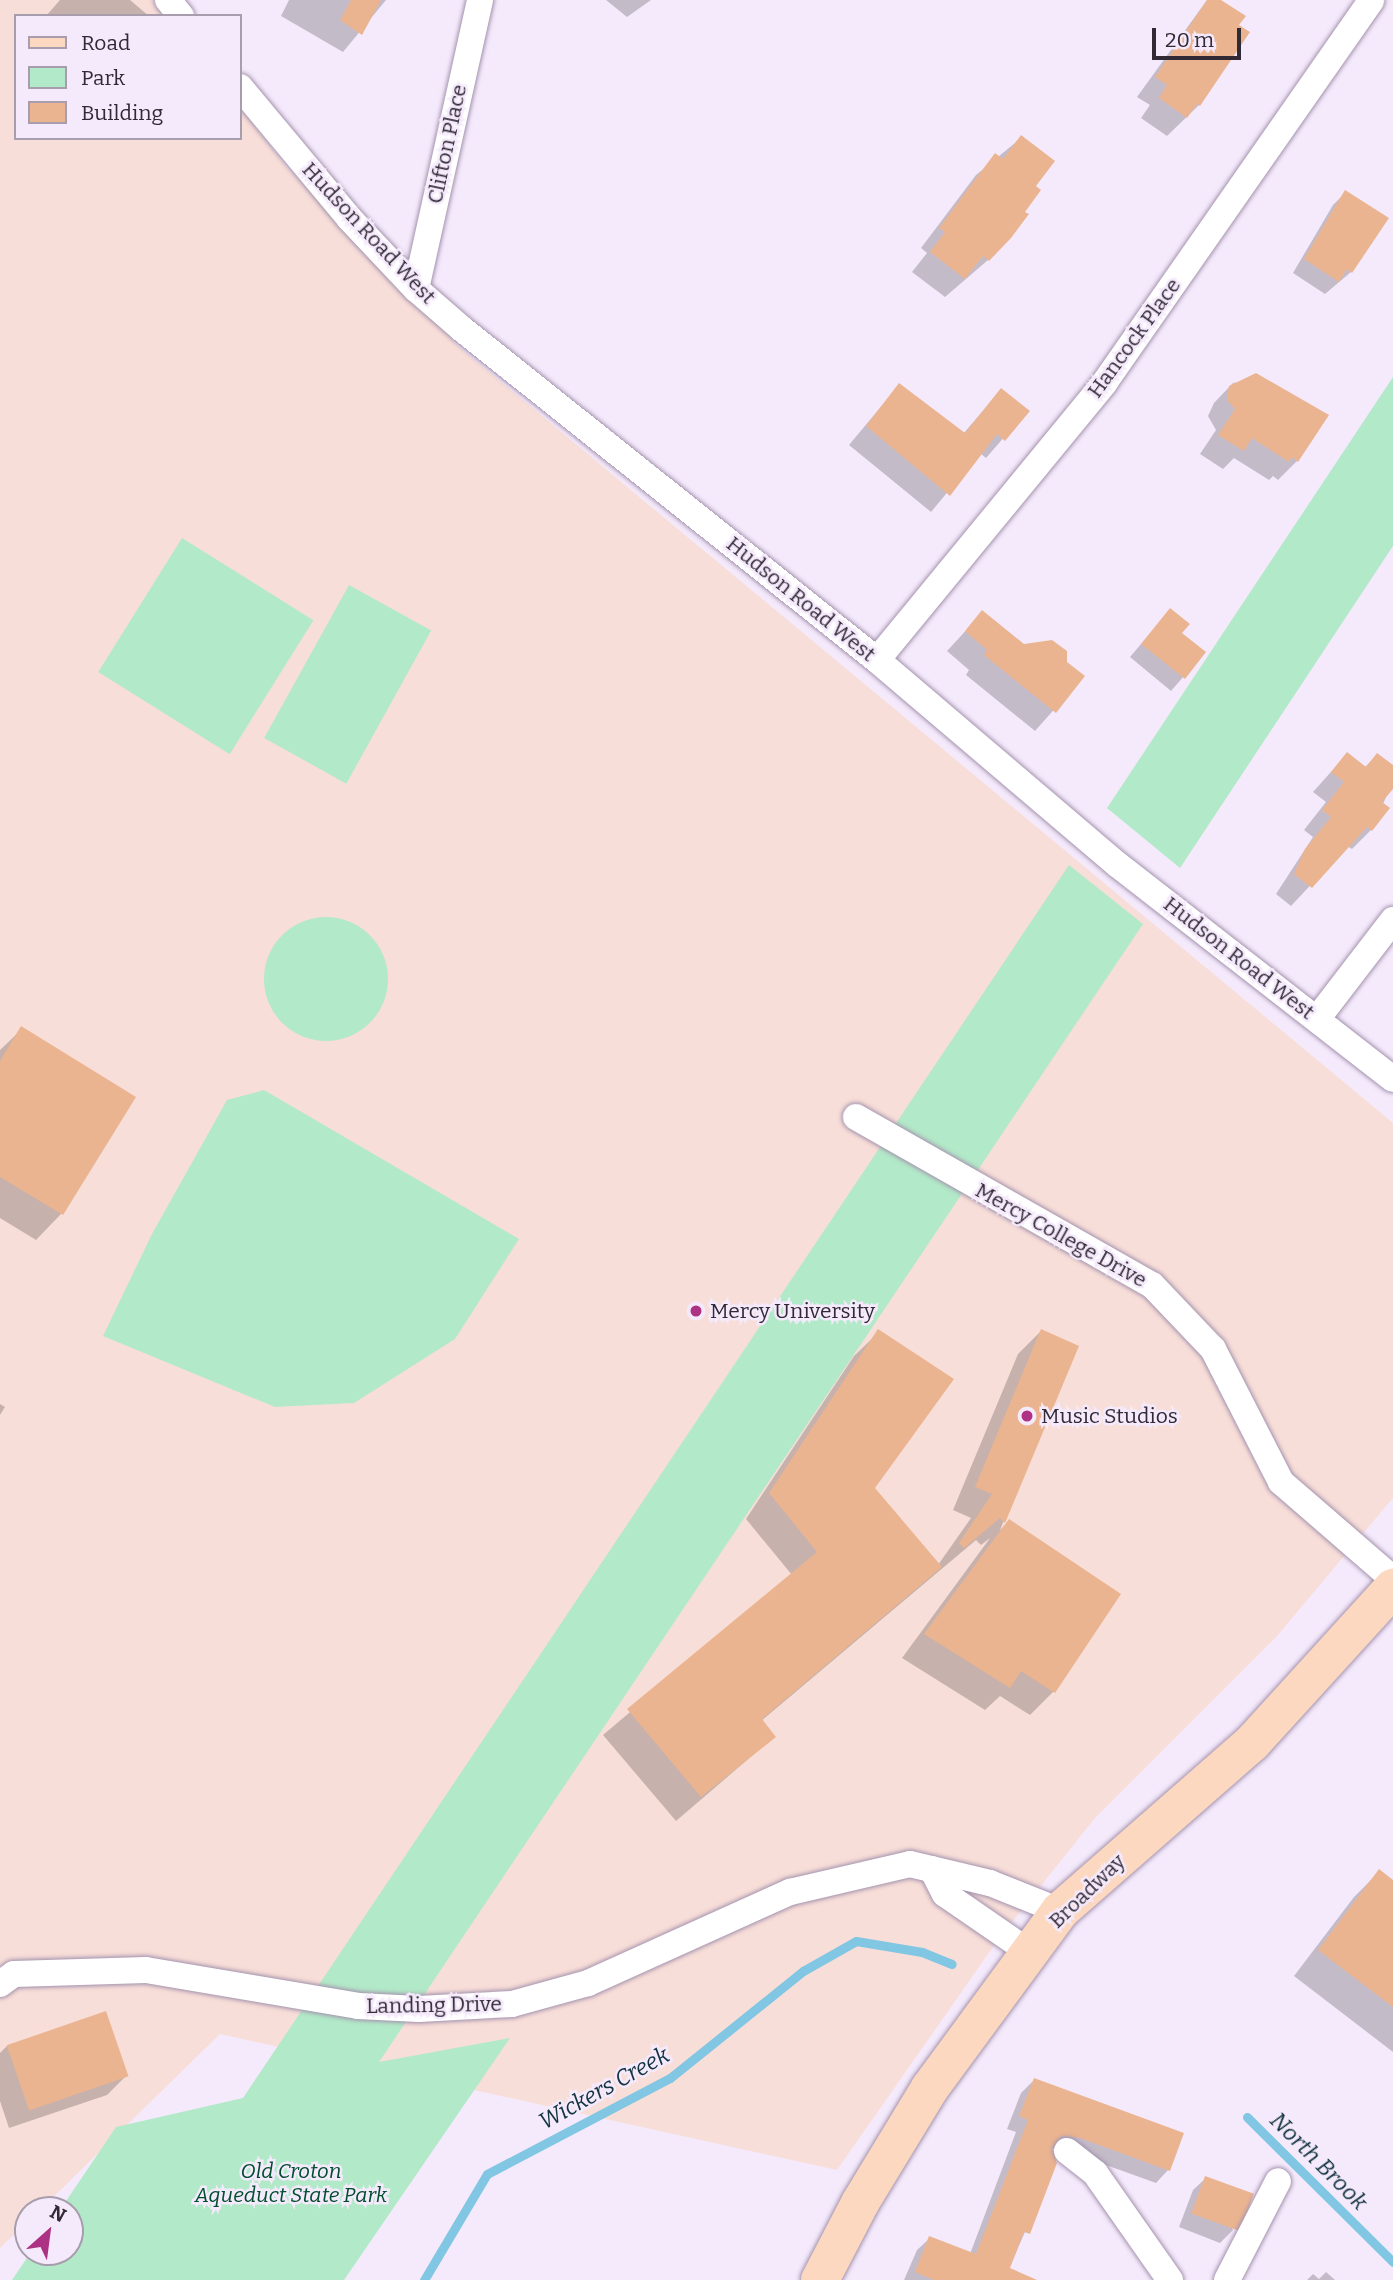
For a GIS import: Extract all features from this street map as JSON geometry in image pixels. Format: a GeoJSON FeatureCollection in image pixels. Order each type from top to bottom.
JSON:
{"type":"FeatureCollection","features":[{"type":"Feature","properties":{"kind":"main road","name":"Broadway"},"geometry":{"type":"LineString","coordinates":[[820,2280],[860,2203],[930,2088],[1060,1911],[1252,1742],[1393,1588]]}},
{"type":"Feature","properties":{"kind":"street"},"geometry":{"type":"LineString","coordinates":[[168,0],[179,14]]}},
{"type":"Feature","properties":{"kind":"street","name":"Clifton Place"},"geometry":{"type":"LineString","coordinates":[[416,289],[480,0]]}},
{"type":"Feature","properties":{"kind":"street","name":"Hancock Place"},"geometry":{"type":"LineString","coordinates":[[877,660],[1105,382],[1371,0]]}},
{"type":"Feature","properties":{"kind":"street","name":"Hudson Road West"},"geometry":{"type":"LineString","coordinates":[[242,89],[349,218],[416,289],[877,660],[1118,865],[1393,1079]]}},
{"type":"Feature","properties":{"kind":"street"},"geometry":{"type":"LineString","coordinates":[[1317,1019],[1393,920]]}},
{"type":"Feature","properties":{"kind":"street","name":"Mercy College Drive"},"geometry":{"type":"LineString","coordinates":[[856,1117],[1152,1285],[1213,1349],[1281,1482],[1393,1579]]}},
{"type":"Feature","properties":{"kind":"street","name":"Landing Drive"},"geometry":{"type":"LineString","coordinates":[[0,1984],[14,1974],[145,1970],[358,2006],[419,2009],[513,2004],[588,1983],[790,1892],[910,1864],[990,1884],[1060,1911]]}},
{"type":"Feature","properties":{"kind":"street"},"geometry":{"type":"LineString","coordinates":[[932,1869],[945,1894],[1029,1952]]}},
{"type":"Feature","properties":{"kind":"street"},"geometry":{"type":"LineString","coordinates":[[1067,2151],[1095,2173],[1170,2280]]}},
{"type":"Feature","properties":{"kind":"street"},"geometry":{"type":"LineString","coordinates":[[1227,2280],[1278,2181]]}},
{"type":"Feature","properties":{"kind":"shaded area","name":"Mercy University"},"geometry":{"type":"Polygon","coordinates":[[[0,0],[157,0],[168,14],[14,14],[14,140],[242,140],[242,110],[285,165],[460,348],[1393,1123],[1393,1498],[1277,1636],[1095,1818],[1000,1937],[837,2170],[220,2034],[54,2196],[14,2196],[14,2234],[0,2248],[0,0]]]}},
{"type":"Feature","properties":{"kind":"green space"},"geometry":{"type":"Polygon","coordinates":[[[1393,377],[1393,546],[1180,868],[1107,808],[1393,377]]]}},
{"type":"Feature","properties":{"kind":"green space"},"geometry":{"type":"Polygon","coordinates":[[[182,538],[313,620],[230,754],[98,672],[182,538]]]}},
{"type":"Feature","properties":{"kind":"green space"},"geometry":{"type":"Polygon","coordinates":[[[349,585],[431,631],[346,784],[264,738],[349,585]]]}},
{"type":"Feature","properties":{"kind":"green space","name":"Old Croton Aqueduct State Park"},"geometry":{"type":"Polygon","coordinates":[[[1069,865],[1143,924],[379,2062],[510,2038],[344,2280],[12,2280],[22,2266],[84,2266],[84,2196],[69,2196],[116,2127],[243,2098],[1069,865]]]}},
{"type":"Feature","properties":{"kind":"green space"},"geometry":{"type":"Polygon","coordinates":[[[326,917],[350,921],[370,935],[384,955],[388,979],[384,1003],[370,1023],[350,1037],[326,1041],[302,1037],[282,1023],[268,1003],[264,979],[268,955],[282,935],[302,921],[326,917]]]}},
{"type":"Feature","properties":{"kind":"green space"},"geometry":{"type":"Polygon","coordinates":[[[264,1090],[519,1239],[455,1339],[354,1403],[275,1407],[103,1336],[152,1234],[227,1100],[264,1090]]]}},
{"type":"Feature","properties":{"kind":"building"},"geometry":{"type":"Polygon","coordinates":[[[351,0],[381,0],[362,35],[340,20],[351,0]]]}},
{"type":"Feature","properties":{"kind":"building"},"geometry":{"type":"Polygon","coordinates":[[[1207,0],[1221,0],[1246,16],[1239,25],[1250,32],[1200,106],[1197,104],[1187,118],[1159,98],[1167,85],[1155,77],[1207,0]]]}},
{"type":"Feature","properties":{"kind":"building"},"geometry":{"type":"Polygon","coordinates":[[[1021,135],[1055,161],[1036,186],[1041,190],[1025,212],[1029,214],[1011,238],[989,261],[983,256],[965,279],[930,252],[945,232],[939,228],[995,153],[1003,159],[1021,135]]]}},
{"type":"Feature","properties":{"kind":"building"},"geometry":{"type":"Polygon","coordinates":[[[1345,190],[1389,218],[1352,273],[1347,269],[1339,282],[1304,259],[1345,190]]]}},
{"type":"Feature","properties":{"kind":"building"},"geometry":{"type":"Polygon","coordinates":[[[1256,373],[1329,415],[1298,462],[1292,457],[1289,462],[1252,438],[1244,451],[1218,435],[1235,409],[1227,400],[1229,386],[1256,373]]]}},
{"type":"Feature","properties":{"kind":"building"},"geometry":{"type":"Polygon","coordinates":[[[899,383],[965,433],[1001,388],[1030,411],[1005,441],[997,434],[950,496],[866,426],[899,383]]]}},
{"type":"Feature","properties":{"kind":"building"},"geometry":{"type":"Polygon","coordinates":[[[1170,608],[1190,624],[1182,633],[1206,652],[1185,679],[1141,644],[1170,608]]]}},
{"type":"Feature","properties":{"kind":"building"},"geometry":{"type":"Polygon","coordinates":[[[982,610],[1024,644],[1052,640],[1067,651],[1067,662],[1085,676],[1056,713],[984,655],[987,650],[965,631],[982,610]]]}},
{"type":"Feature","properties":{"kind":"building"},"geometry":{"type":"Polygon","coordinates":[[[1347,752],[1366,767],[1377,753],[1393,765],[1393,789],[1382,802],[1390,808],[1372,831],[1367,827],[1312,888],[1294,874],[1305,849],[1331,817],[1322,810],[1344,782],[1331,772],[1347,752]]]}},
{"type":"Feature","properties":{"kind":"building"},"geometry":{"type":"Polygon","coordinates":[[[21,1026],[136,1097],[63,1215],[0,1177],[0,1061],[21,1026]]]}},
{"type":"Feature","properties":{"kind":"building"},"geometry":{"type":"Polygon","coordinates":[[[878,1329],[954,1379],[875,1488],[942,1567],[762,1719],[776,1737],[701,1797],[627,1709],[817,1552],[769,1493],[878,1329]]]}},
{"type":"Feature","properties":{"kind":"building","name":"Music Studios"},"geometry":{"type":"Polygon","coordinates":[[[1041,1329],[1079,1346],[1005,1523],[1000,1518],[964,1548],[959,1543],[992,1494],[975,1487],[1041,1329]]]}},
{"type":"Feature","properties":{"kind":"building"},"geometry":{"type":"Polygon","coordinates":[[[1009,1519],[1121,1594],[1055,1693],[1021,1671],[1010,1688],[924,1634],[1009,1519]]]}},
{"type":"Feature","properties":{"kind":"building"},"geometry":{"type":"Polygon","coordinates":[[[1379,1869],[1393,1880],[1393,2007],[1318,1950],[1379,1869]]]}},
{"type":"Feature","properties":{"kind":"building"},"geometry":{"type":"Polygon","coordinates":[[[106,2011],[128,2076],[29,2110],[7,2045],[106,2011]]]}},
{"type":"Feature","properties":{"kind":"building"},"geometry":{"type":"Polygon","coordinates":[[[1034,2078],[1184,2133],[1170,2171],[1080,2138],[1062,2136],[1052,2148],[1057,2163],[1030,2234],[1024,2232],[1010,2268],[1037,2280],[934,2280],[915,2272],[929,2236],[976,2254],[1028,2120],[1019,2116],[1034,2078]]]}},
{"type":"Feature","properties":{"kind":"building"},"geometry":{"type":"Polygon","coordinates":[[[1205,2176],[1254,2194],[1240,2231],[1191,2214],[1205,2176]]]}},
{"type":"Feature","properties":{"kind":"waterway","name":"Wickers Creek"},"geometry":{"type":"LineString","coordinates":[[424,2280],[487,2174],[670,2078],[803,1971],[856,1941],[922,1952],[952,1964]]}},
{"type":"Feature","properties":{"kind":"waterway","name":"North Brook"},"geometry":{"type":"LineString","coordinates":[[1247,2117],[1393,2262]]}},
{"type":"Feature","properties":{"kind":"place","name":"Mercy University"},"geometry":{"type":"Point","coordinates":[696,1311]}},
{"type":"Feature","properties":{"kind":"place","name":"Music Studios"},"geometry":{"type":"Point","coordinates":[1027,1416]}}]}
